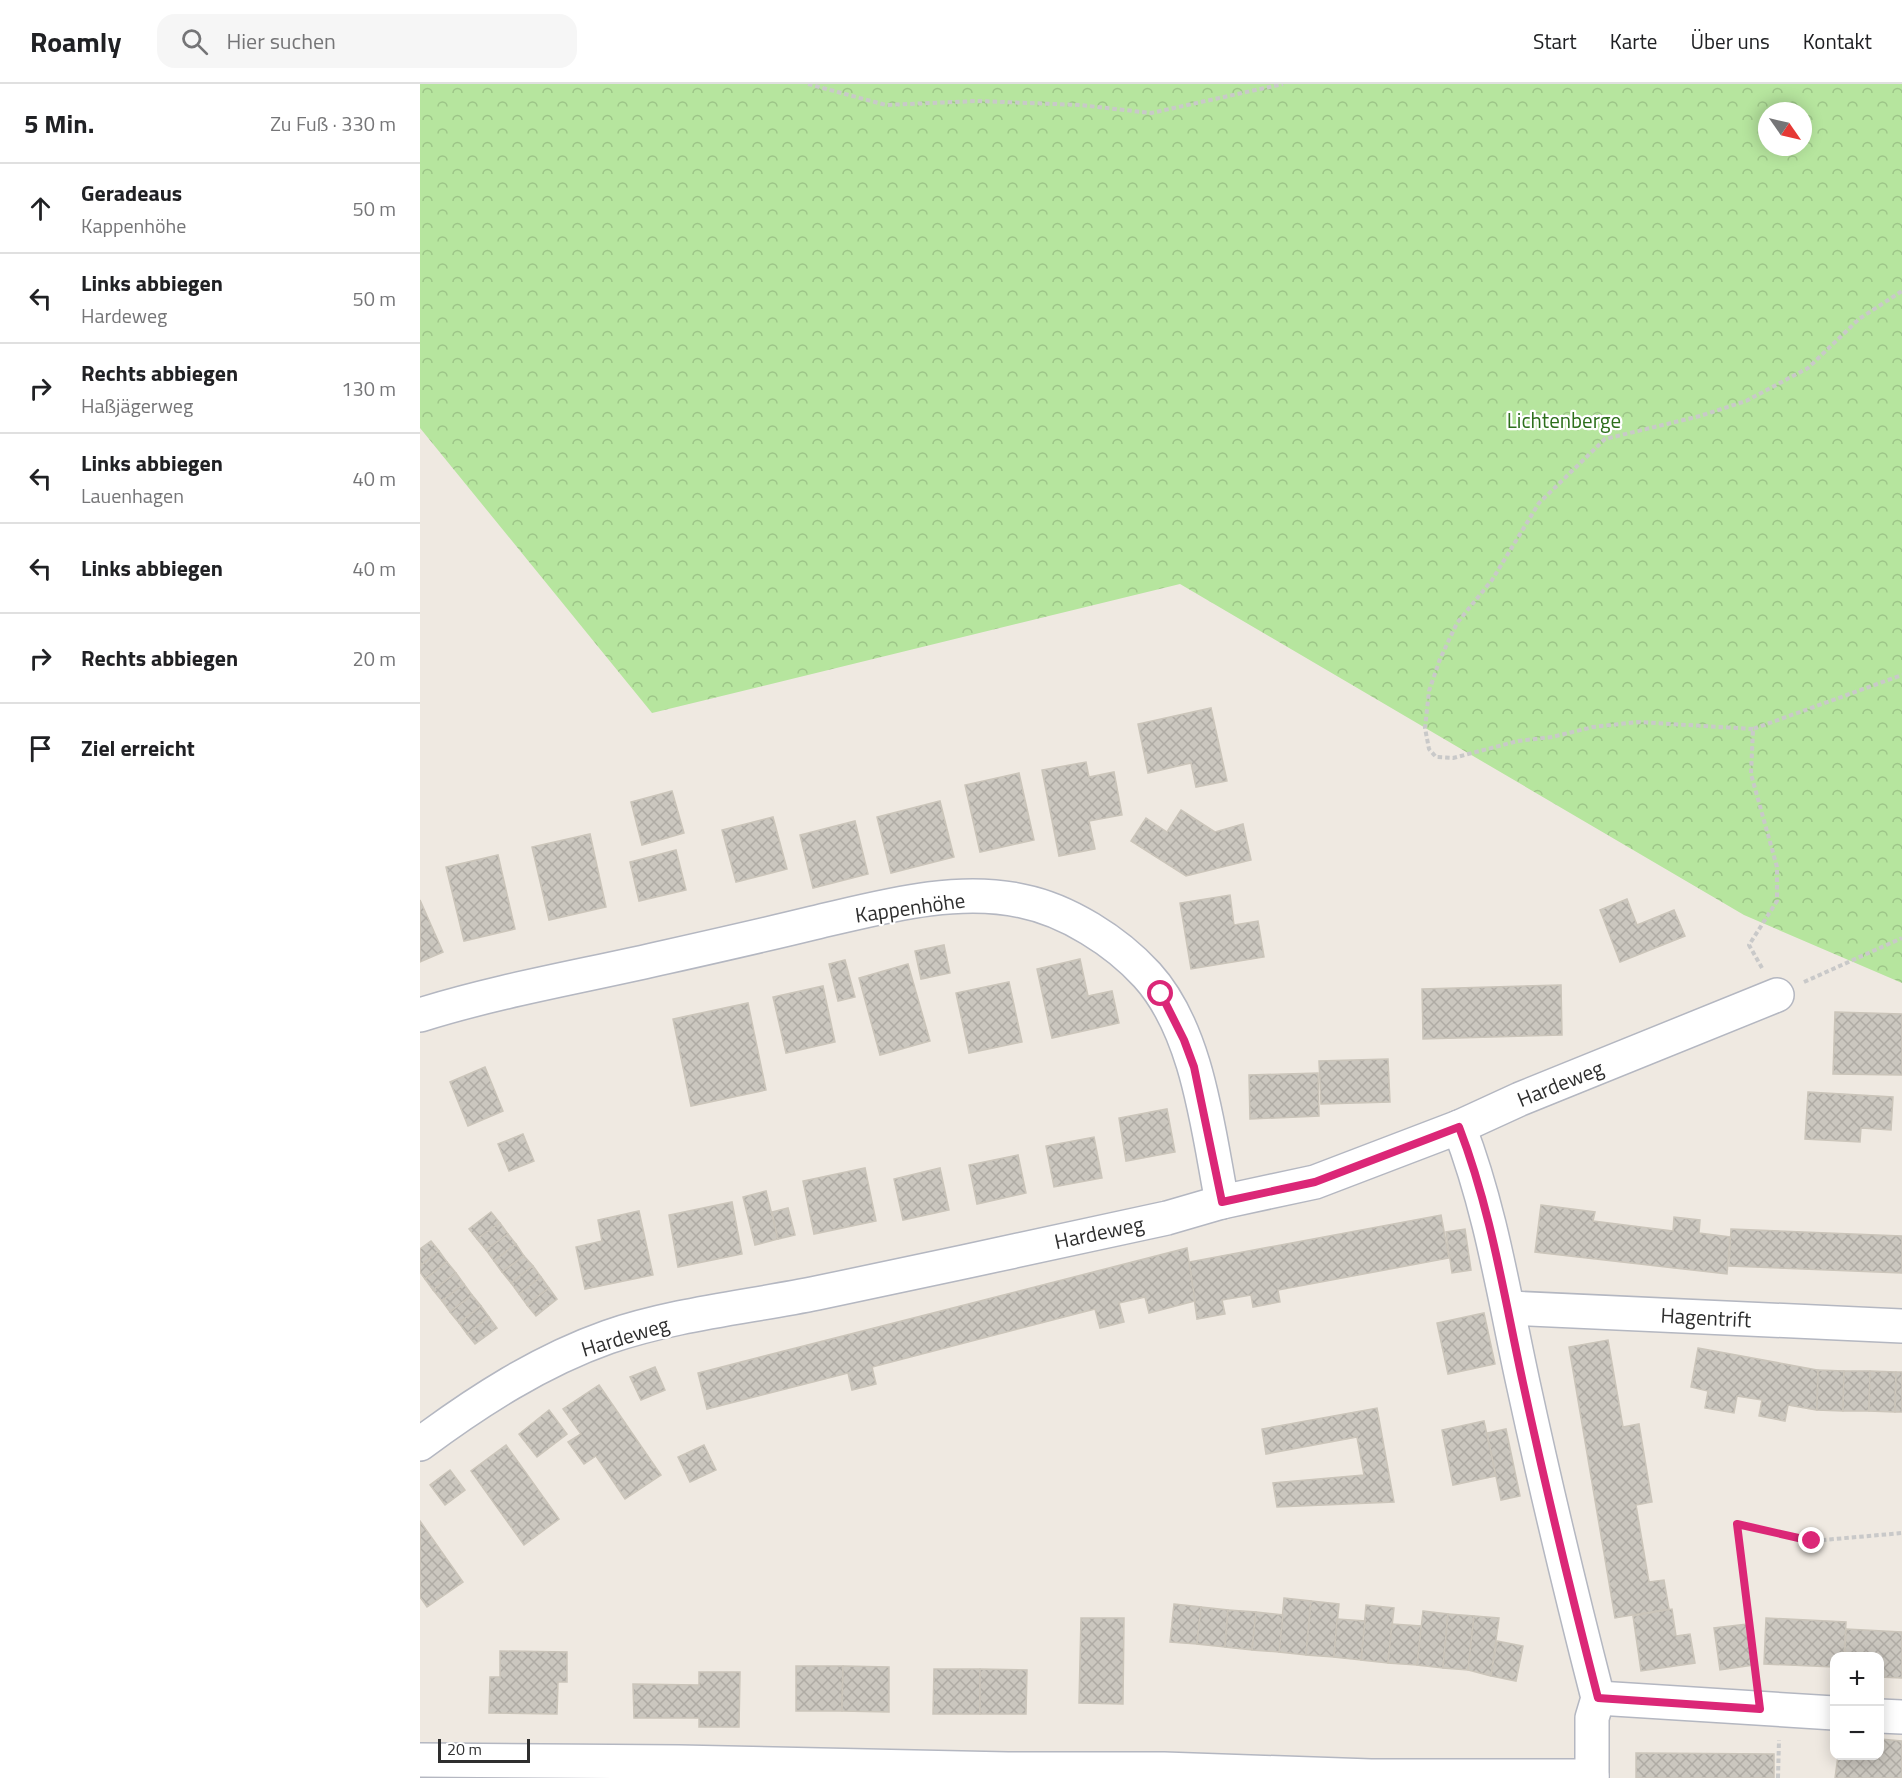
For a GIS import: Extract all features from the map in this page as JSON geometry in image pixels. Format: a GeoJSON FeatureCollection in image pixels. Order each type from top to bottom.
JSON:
{"type":"FeatureCollection","features":[{"type":"Feature","properties":{"kind":"street","name":"Kappenhöhe"},"geometry":{"type":"LineString","coordinates":[[420,1015],[863,912],[966,897],[1022,901],[1063,914],[1109,944],[1146,974],[1161,994],[1184,1040],[1194,1067],[1222,1202]]}},
{"type":"Feature","properties":{"kind":"street","name":"Hardeweg"},"geometry":{"type":"LineString","coordinates":[[420,1444],[471,1406],[541,1366],[609,1337],[662,1322],[817,1293],[1167,1218],[1222,1202],[1315,1182],[1459,1127],[1530,1095],[1777,995]]}},
{"type":"Feature","properties":{"kind":"street"},"geometry":{"type":"LineString","coordinates":[[420,1760],[679,1762],[1008,1769],[1164,1769],[1371,1776],[1592,1777],[1592,1718],[1598,1698],[1552,1517],[1510,1308],[1478,1175],[1459,1127]]}},
{"type":"Feature","properties":{"kind":"street","name":"Hagentrift"},"geometry":{"type":"LineString","coordinates":[[1510,1308],[1902,1326]]}},
{"type":"Feature","properties":{"kind":"street"},"geometry":{"type":"LineString","coordinates":[[1598,1698],[1830,1713]]}},
{"type":"Feature","properties":{"kind":"street"},"geometry":{"type":"LineString","coordinates":[[1884,1716],[1902,1717]]}},
{"type":"Feature","properties":{"kind":"path"},"geometry":{"type":"LineString","coordinates":[[808,84],[886,105],[977,101],[1080,105],[1151,113],[1283,84]]}},
{"type":"Feature","properties":{"kind":"path"},"geometry":{"type":"LineString","coordinates":[[1902,291],[1859,319],[1808,369],[1746,401],[1700,416],[1605,439],[1539,503],[1492,580],[1457,623],[1429,691],[1425,728],[1429,749],[1436,757],[1453,758],[1518,741],[1552,737],[1593,727],[1638,722],[1753,729],[1902,675]]}},
{"type":"Feature","properties":{"kind":"path"},"geometry":{"type":"LineString","coordinates":[[1753,729],[1751,774],[1777,867],[1777,902],[1749,945],[1777,995],[1902,938]]}},
{"type":"Feature","properties":{"kind":"path"},"geometry":{"type":"LineString","coordinates":[[1760,1709],[1737,1524],[1812,1541],[1902,1533]]}},
{"type":"Feature","properties":{"kind":"green space","name":"Lichtenberge"},"geometry":{"type":"Polygon","coordinates":[[[420,84],[1902,84],[1902,983],[1744,915],[1180,584],[652,713],[420,428],[420,84]]]}},
{"type":"Feature","properties":{"kind":"building"},"geometry":{"type":"Polygon","coordinates":[[[1211,708],[1227,781],[1196,787],[1191,763],[1148,773],[1138,724],[1211,708]]]}},
{"type":"Feature","properties":{"kind":"building"},"geometry":{"type":"Polygon","coordinates":[[[1086,762],[1089,777],[1114,772],[1122,815],[1089,821],[1095,849],[1059,856],[1042,770],[1086,762]]]}},
{"type":"Feature","properties":{"kind":"building"},"geometry":{"type":"Polygon","coordinates":[[[1019,773],[1034,840],[980,852],[965,785],[1019,773]]]}},
{"type":"Feature","properties":{"kind":"building"},"geometry":{"type":"Polygon","coordinates":[[[672,791],[684,833],[642,845],[631,802],[672,791]]]}},
{"type":"Feature","properties":{"kind":"building"},"geometry":{"type":"Polygon","coordinates":[[[940,801],[954,857],[891,873],[877,817],[940,801]]]}},
{"type":"Feature","properties":{"kind":"building"},"geometry":{"type":"Polygon","coordinates":[[[1181,810],[1215,832],[1243,824],[1251,860],[1186,876],[1131,841],[1146,818],[1167,832],[1181,810]]]}},
{"type":"Feature","properties":{"kind":"building"},"geometry":{"type":"Polygon","coordinates":[[[773,817],[787,869],[736,882],[722,830],[773,817]]]}},
{"type":"Feature","properties":{"kind":"building"},"geometry":{"type":"Polygon","coordinates":[[[855,821],[868,874],[813,888],[800,835],[855,821]]]}},
{"type":"Feature","properties":{"kind":"building"},"geometry":{"type":"Polygon","coordinates":[[[590,834],[606,907],[549,920],[532,847],[590,834]]]}},
{"type":"Feature","properties":{"kind":"building"},"geometry":{"type":"Polygon","coordinates":[[[676,850],[686,890],[639,901],[630,862],[676,850]]]}},
{"type":"Feature","properties":{"kind":"building"},"geometry":{"type":"Polygon","coordinates":[[[498,855],[515,929],[464,941],[446,867],[498,855]]]}},
{"type":"Feature","properties":{"kind":"building"},"geometry":{"type":"Polygon","coordinates":[[[1230,895],[1234,925],[1258,921],[1264,957],[1191,969],[1180,903],[1230,895]]]}},
{"type":"Feature","properties":{"kind":"building"},"geometry":{"type":"Polygon","coordinates":[[[1627,899],[1637,925],[1674,910],[1685,936],[1620,962],[1600,910],[1627,899]]]}},
{"type":"Feature","properties":{"kind":"building"},"geometry":{"type":"Polygon","coordinates":[[[420,900],[443,952],[420,962],[420,900]]]}},
{"type":"Feature","properties":{"kind":"building"},"geometry":{"type":"Polygon","coordinates":[[[944,945],[950,973],[921,979],[915,951],[944,945]]]}},
{"type":"Feature","properties":{"kind":"building"},"geometry":{"type":"Polygon","coordinates":[[[1080,959],[1088,996],[1112,991],[1119,1023],[1052,1038],[1037,969],[1080,959]]]}},
{"type":"Feature","properties":{"kind":"building"},"geometry":{"type":"Polygon","coordinates":[[[845,960],[855,997],[838,1001],[829,964],[845,960]]]}},
{"type":"Feature","properties":{"kind":"building"},"geometry":{"type":"Polygon","coordinates":[[[908,964],[930,1041],[880,1055],[859,978],[908,964]]]}},
{"type":"Feature","properties":{"kind":"building"},"geometry":{"type":"Polygon","coordinates":[[[1009,982],[1022,1042],[969,1053],[956,993],[1009,982]]]}},
{"type":"Feature","properties":{"kind":"building"},"geometry":{"type":"Polygon","coordinates":[[[1561,985],[1562,1035],[1423,1039],[1422,989],[1561,985]]]}},
{"type":"Feature","properties":{"kind":"building"},"geometry":{"type":"Polygon","coordinates":[[[823,986],[835,1042],[786,1053],[773,997],[823,986]]]}},
{"type":"Feature","properties":{"kind":"building"},"geometry":{"type":"Polygon","coordinates":[[[748,1003],[766,1090],[691,1106],[673,1019],[748,1003]]]}},
{"type":"Feature","properties":{"kind":"building"},"geometry":{"type":"Polygon","coordinates":[[[1835,1012],[1902,1014],[1902,1075],[1833,1074],[1835,1012]]]}},
{"type":"Feature","properties":{"kind":"building"},"geometry":{"type":"Polygon","coordinates":[[[1388,1059],[1390,1102],[1321,1104],[1319,1061],[1388,1059]]]}},
{"type":"Feature","properties":{"kind":"building"},"geometry":{"type":"Polygon","coordinates":[[[485,1067],[503,1111],[468,1126],[450,1082],[485,1067]]]}},
{"type":"Feature","properties":{"kind":"building"},"geometry":{"type":"Polygon","coordinates":[[[1318,1073],[1319,1116],[1250,1119],[1249,1075],[1318,1073]]]}},
{"type":"Feature","properties":{"kind":"building"},"geometry":{"type":"Polygon","coordinates":[[[1808,1092],[1893,1097],[1891,1130],[1861,1128],[1860,1142],[1805,1139],[1808,1092]]]}},
{"type":"Feature","properties":{"kind":"building"},"geometry":{"type":"Polygon","coordinates":[[[1167,1109],[1175,1152],[1126,1161],[1119,1118],[1167,1109]]]}},
{"type":"Feature","properties":{"kind":"building"},"geometry":{"type":"Polygon","coordinates":[[[523,1134],[534,1161],[509,1171],[498,1144],[523,1134]]]}},
{"type":"Feature","properties":{"kind":"building"},"geometry":{"type":"Polygon","coordinates":[[[1094,1137],[1102,1178],[1054,1187],[1046,1146],[1094,1137]]]}},
{"type":"Feature","properties":{"kind":"building"},"geometry":{"type":"Polygon","coordinates":[[[1018,1155],[1026,1193],[977,1204],[969,1165],[1018,1155]]]}},
{"type":"Feature","properties":{"kind":"building"},"geometry":{"type":"Polygon","coordinates":[[[865,1168],[876,1221],[814,1234],[803,1181],[865,1168]]]}},
{"type":"Feature","properties":{"kind":"building"},"geometry":{"type":"Polygon","coordinates":[[[940,1168],[949,1210],[903,1220],[894,1179],[940,1168]]]}},
{"type":"Feature","properties":{"kind":"building"},"geometry":{"type":"Polygon","coordinates":[[[766,1191],[778,1239],[755,1245],[743,1197],[766,1191]]]}},
{"type":"Feature","properties":{"kind":"building"},"geometry":{"type":"Polygon","coordinates":[[[732,1202],[742,1254],[678,1267],[669,1215],[732,1202]]]}},
{"type":"Feature","properties":{"kind":"building"},"geometry":{"type":"Polygon","coordinates":[[[1541,1205],[1595,1212],[1593,1221],[1673,1231],[1674,1217],[1700,1220],[1699,1233],[1730,1237],[1727,1274],[1535,1252],[1541,1205]]]}},
{"type":"Feature","properties":{"kind":"building"},"geometry":{"type":"Polygon","coordinates":[[[788,1208],[795,1235],[778,1239],[772,1212],[788,1208]]]}},
{"type":"Feature","properties":{"kind":"building"},"geometry":{"type":"Polygon","coordinates":[[[639,1211],[653,1275],[585,1289],[576,1247],[602,1241],[598,1220],[639,1211]]]}},
{"type":"Feature","properties":{"kind":"building"},"geometry":{"type":"Polygon","coordinates":[[[491,1212],[500,1223],[477,1239],[469,1229],[491,1212]]]}},
{"type":"Feature","properties":{"kind":"building"},"geometry":{"type":"Polygon","coordinates":[[[1441,1215],[1449,1258],[1278,1290],[1280,1302],[1253,1307],[1251,1295],[1222,1300],[1225,1314],[1197,1319],[1189,1262],[1441,1215]]]}},
{"type":"Feature","properties":{"kind":"building"},"geometry":{"type":"Polygon","coordinates":[[[500,1223],[508,1234],[486,1250],[477,1239],[500,1223]]]}},
{"type":"Feature","properties":{"kind":"building"},"geometry":{"type":"Polygon","coordinates":[[[1465,1229],[1471,1270],[1452,1273],[1446,1232],[1465,1229]]]}},
{"type":"Feature","properties":{"kind":"building"},"geometry":{"type":"Polygon","coordinates":[[[1731,1229],[1902,1236],[1902,1273],[1729,1266],[1731,1229]]]}},
{"type":"Feature","properties":{"kind":"building"},"geometry":{"type":"Polygon","coordinates":[[[508,1234],[516,1244],[494,1261],[486,1250],[508,1234]]]}},
{"type":"Feature","properties":{"kind":"building"},"geometry":{"type":"Polygon","coordinates":[[[431,1241],[439,1251],[420,1266],[420,1249],[431,1241]]]}},
{"type":"Feature","properties":{"kind":"building"},"geometry":{"type":"Polygon","coordinates":[[[516,1244],[524,1256],[502,1272],[494,1261],[516,1244]]]}},
{"type":"Feature","properties":{"kind":"building"},"geometry":{"type":"Polygon","coordinates":[[[1187,1248],[1195,1301],[1149,1313],[1145,1297],[1119,1303],[1124,1322],[1100,1328],[1095,1309],[872,1367],[876,1384],[852,1390],[848,1373],[707,1409],[698,1373],[1187,1248]]]}},
{"type":"Feature","properties":{"kind":"building"},"geometry":{"type":"Polygon","coordinates":[[[439,1251],[447,1262],[425,1279],[420,1272],[420,1266],[439,1251]]]}},
{"type":"Feature","properties":{"kind":"building"},"geometry":{"type":"Polygon","coordinates":[[[524,1256],[533,1266],[511,1283],[502,1272],[524,1256]]]}},
{"type":"Feature","properties":{"kind":"building"},"geometry":{"type":"Polygon","coordinates":[[[447,1262],[456,1273],[433,1290],[425,1279],[447,1262]]]}},
{"type":"Feature","properties":{"kind":"building"},"geometry":{"type":"Polygon","coordinates":[[[533,1266],[541,1277],[519,1294],[511,1283],[533,1266]]]}},
{"type":"Feature","properties":{"kind":"building"},"geometry":{"type":"Polygon","coordinates":[[[456,1273],[464,1284],[442,1301],[433,1290],[456,1273]]]}},
{"type":"Feature","properties":{"kind":"building"},"geometry":{"type":"Polygon","coordinates":[[[541,1277],[549,1288],[527,1305],[519,1294],[541,1277]]]}},
{"type":"Feature","properties":{"kind":"building"},"geometry":{"type":"Polygon","coordinates":[[[464,1284],[472,1295],[450,1312],[442,1301],[464,1284]]]}},
{"type":"Feature","properties":{"kind":"building"},"geometry":{"type":"Polygon","coordinates":[[[549,1288],[557,1299],[536,1316],[527,1305],[549,1288]]]}},
{"type":"Feature","properties":{"kind":"building"},"geometry":{"type":"Polygon","coordinates":[[[472,1295],[481,1306],[459,1323],[450,1312],[472,1295]]]}},
{"type":"Feature","properties":{"kind":"building"},"geometry":{"type":"Polygon","coordinates":[[[481,1306],[489,1317],[467,1334],[459,1323],[481,1306]]]}},
{"type":"Feature","properties":{"kind":"building"},"geometry":{"type":"Polygon","coordinates":[[[1484,1313],[1495,1364],[1448,1374],[1437,1323],[1484,1313]]]}},
{"type":"Feature","properties":{"kind":"building"},"geometry":{"type":"Polygon","coordinates":[[[489,1317],[497,1328],[475,1344],[467,1334],[489,1317]]]}},
{"type":"Feature","properties":{"kind":"building"},"geometry":{"type":"Polygon","coordinates":[[[1608,1340],[1623,1427],[1639,1424],[1652,1502],[1636,1505],[1649,1582],[1664,1580],[1669,1609],[1615,1618],[1569,1347],[1608,1340]]]}},
{"type":"Feature","properties":{"kind":"building"},"geometry":{"type":"Polygon","coordinates":[[[1698,1348],[1818,1370],[1817,1410],[1788,1405],[1785,1421],[1759,1416],[1762,1400],[1737,1396],[1734,1413],[1705,1408],[1708,1391],[1691,1387],[1698,1348]]]}},
{"type":"Feature","properties":{"kind":"building"},"geometry":{"type":"Polygon","coordinates":[[[655,1367],[665,1390],[641,1400],[630,1377],[655,1367]]]}},
{"type":"Feature","properties":{"kind":"building"},"geometry":{"type":"Polygon","coordinates":[[[1818,1370],[1844,1371],[1843,1411],[1817,1410],[1818,1370]]]}},
{"type":"Feature","properties":{"kind":"building"},"geometry":{"type":"Polygon","coordinates":[[[1844,1371],[1870,1371],[1869,1411],[1843,1411],[1844,1371]]]}},
{"type":"Feature","properties":{"kind":"building"},"geometry":{"type":"Polygon","coordinates":[[[1870,1371],[1896,1372],[1895,1412],[1869,1411],[1870,1371]]]}},
{"type":"Feature","properties":{"kind":"building"},"geometry":{"type":"Polygon","coordinates":[[[1896,1372],[1902,1372],[1902,1412],[1895,1412],[1896,1372]]]}},
{"type":"Feature","properties":{"kind":"building"},"geometry":{"type":"Polygon","coordinates":[[[599,1385],[661,1475],[625,1499],[596,1456],[584,1464],[568,1442],[581,1434],[563,1409],[599,1385]]]}},
{"type":"Feature","properties":{"kind":"building"},"geometry":{"type":"Polygon","coordinates":[[[1377,1408],[1394,1502],[1277,1507],[1273,1483],[1364,1475],[1357,1437],[1266,1454],[1262,1429],[1377,1408]]]}},
{"type":"Feature","properties":{"kind":"building"},"geometry":{"type":"Polygon","coordinates":[[[549,1410],[567,1434],[537,1457],[519,1434],[549,1410]]]}},
{"type":"Feature","properties":{"kind":"building"},"geometry":{"type":"Polygon","coordinates":[[[1484,1421],[1496,1476],[1453,1485],[1442,1430],[1484,1421]]]}},
{"type":"Feature","properties":{"kind":"building"},"geometry":{"type":"Polygon","coordinates":[[[1506,1429],[1520,1496],[1501,1500],[1487,1433],[1506,1429]]]}},
{"type":"Feature","properties":{"kind":"building"},"geometry":{"type":"Polygon","coordinates":[[[506,1445],[559,1519],[524,1545],[471,1471],[506,1445]]]}},
{"type":"Feature","properties":{"kind":"building"},"geometry":{"type":"Polygon","coordinates":[[[704,1445],[716,1470],[690,1482],[678,1457],[704,1445]]]}},
{"type":"Feature","properties":{"kind":"building"},"geometry":{"type":"Polygon","coordinates":[[[450,1470],[465,1490],[445,1505],[430,1485],[450,1470]]]}},
{"type":"Feature","properties":{"kind":"building"},"geometry":{"type":"Polygon","coordinates":[[[420,1521],[463,1582],[427,1607],[420,1597],[420,1521]]]}},
{"type":"Feature","properties":{"kind":"building"},"geometry":{"type":"Polygon","coordinates":[[[1284,1598],[1311,1601],[1306,1655],[1279,1652],[1284,1598]]]}},
{"type":"Feature","properties":{"kind":"building"},"geometry":{"type":"Polygon","coordinates":[[[1311,1601],[1339,1604],[1334,1657],[1306,1655],[1311,1601]]]}},
{"type":"Feature","properties":{"kind":"building"},"geometry":{"type":"Polygon","coordinates":[[[1174,1604],[1201,1607],[1197,1644],[1170,1642],[1174,1604]]]}},
{"type":"Feature","properties":{"kind":"building"},"geometry":{"type":"Polygon","coordinates":[[[1366,1605],[1394,1608],[1388,1663],[1361,1660],[1366,1605]]]}},
{"type":"Feature","properties":{"kind":"building"},"geometry":{"type":"Polygon","coordinates":[[[1201,1607],[1228,1610],[1225,1647],[1197,1644],[1201,1607]]]}},
{"type":"Feature","properties":{"kind":"building"},"geometry":{"type":"Polygon","coordinates":[[[1672,1609],[1676,1636],[1690,1634],[1695,1663],[1641,1671],[1633,1616],[1672,1609]]]}},
{"type":"Feature","properties":{"kind":"building"},"geometry":{"type":"Polygon","coordinates":[[[1228,1610],[1256,1612],[1252,1650],[1225,1647],[1228,1610]]]}},
{"type":"Feature","properties":{"kind":"building"},"geometry":{"type":"Polygon","coordinates":[[[1423,1611],[1448,1614],[1443,1668],[1417,1665],[1423,1611]]]}},
{"type":"Feature","properties":{"kind":"building"},"geometry":{"type":"Polygon","coordinates":[[[1256,1612],[1283,1615],[1279,1652],[1252,1650],[1256,1612]]]}},
{"type":"Feature","properties":{"kind":"building"},"geometry":{"type":"Polygon","coordinates":[[[1448,1614],[1474,1616],[1468,1670],[1443,1668],[1448,1614]]]}},
{"type":"Feature","properties":{"kind":"building"},"geometry":{"type":"Polygon","coordinates":[[[1474,1616],[1499,1618],[1491,1676],[1468,1670],[1474,1616]]]}},
{"type":"Feature","properties":{"kind":"building"},"geometry":{"type":"Polygon","coordinates":[[[1081,1618],[1124,1618],[1123,1704],[1079,1703],[1081,1618]]]}},
{"type":"Feature","properties":{"kind":"building"},"geometry":{"type":"Polygon","coordinates":[[[1766,1618],[1846,1622],[1844,1652],[1830,1652],[1830,1667],[1764,1664],[1766,1618]]]}},
{"type":"Feature","properties":{"kind":"building"},"geometry":{"type":"Polygon","coordinates":[[[1337,1619],[1365,1621],[1361,1660],[1334,1657],[1337,1619]]]}},
{"type":"Feature","properties":{"kind":"building"},"geometry":{"type":"Polygon","coordinates":[[[1392,1624],[1421,1626],[1417,1665],[1388,1663],[1392,1624]]]}},
{"type":"Feature","properties":{"kind":"building"},"geometry":{"type":"Polygon","coordinates":[[[1747,1624],[1753,1665],[1720,1670],[1714,1628],[1747,1624]]]}},
{"type":"Feature","properties":{"kind":"building"},"geometry":{"type":"Polygon","coordinates":[[[1846,1629],[1902,1632],[1902,1678],[1884,1677],[1884,1652],[1845,1652],[1846,1629]]]}},
{"type":"Feature","properties":{"kind":"building"},"geometry":{"type":"Polygon","coordinates":[[[1497,1641],[1523,1646],[1516,1681],[1491,1676],[1497,1641]]]}},
{"type":"Feature","properties":{"kind":"building"},"geometry":{"type":"Polygon","coordinates":[[[500,1651],[567,1652],[567,1682],[558,1682],[557,1714],[489,1713],[490,1677],[500,1677],[500,1651]]]}},
{"type":"Feature","properties":{"kind":"building"},"geometry":{"type":"Polygon","coordinates":[[[796,1666],[843,1666],[842,1711],[796,1711],[796,1666]]]}},
{"type":"Feature","properties":{"kind":"building"},"geometry":{"type":"Polygon","coordinates":[[[843,1666],[889,1667],[889,1712],[842,1711],[843,1666]]]}},
{"type":"Feature","properties":{"kind":"building"},"geometry":{"type":"Polygon","coordinates":[[[934,1669],[980,1669],[980,1714],[933,1714],[934,1669]]]}},
{"type":"Feature","properties":{"kind":"building"},"geometry":{"type":"Polygon","coordinates":[[[980,1669],[1027,1670],[1026,1714],[980,1714],[980,1669]]]}},
{"type":"Feature","properties":{"kind":"building"},"geometry":{"type":"Polygon","coordinates":[[[699,1672],[740,1672],[739,1727],[699,1727],[699,1718],[634,1718],[633,1684],[699,1685],[699,1672]]]}},
{"type":"Feature","properties":{"kind":"building"},"geometry":{"type":"Polygon","coordinates":[[[1884,1739],[1902,1741],[1902,1778],[1835,1778],[1837,1760],[1884,1760],[1884,1739]]]}},
{"type":"Feature","properties":{"kind":"building"},"geometry":{"type":"Polygon","coordinates":[[[1636,1753],[1774,1754],[1774,1778],[1636,1778],[1636,1753]]]}},
{"type":"Feature","properties":{"kind":"route"},"geometry":{"type":"LineString","coordinates":[[1161,994],[1184,1040],[1194,1067],[1222,1202],[1315,1182],[1459,1127],[1478,1175],[1510,1308],[1521,1374],[1552,1517],[1598,1698],[1760,1709],[1737,1524],[1812,1541]]}}]}
